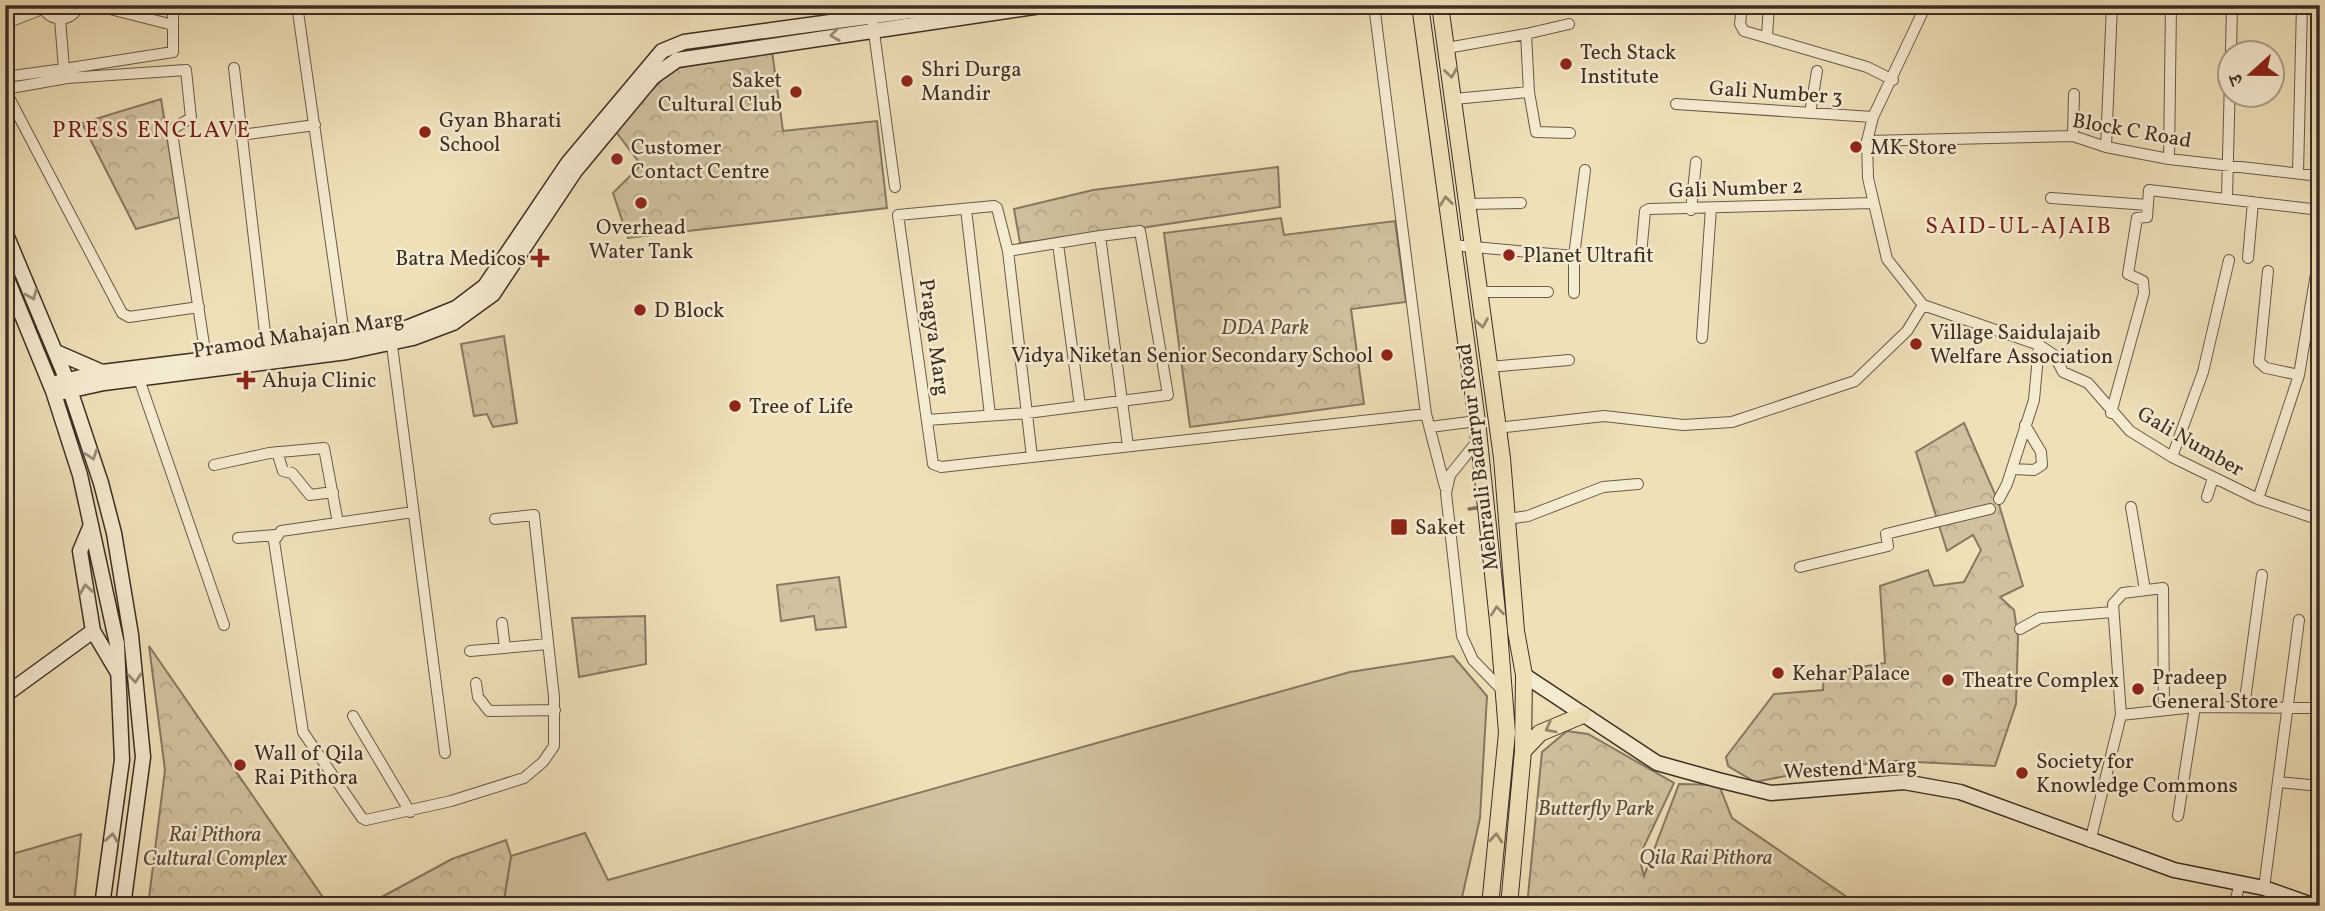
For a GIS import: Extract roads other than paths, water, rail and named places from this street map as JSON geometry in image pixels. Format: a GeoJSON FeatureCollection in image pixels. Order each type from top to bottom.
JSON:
{"type":"FeatureCollection","features":[{"type":"Feature","properties":{"kind":"main road","name":"Mehrauli Badarpur Road"},"geometry":{"type":"LineString","coordinates":[[1420,5],[1477,421],[1507,733],[1490,906]]}},
{"type":"Feature","properties":{"kind":"main road","name":"Mehrauli Badarpur Road"},"geometry":{"type":"LineString","coordinates":[[1440,5],[1497,428],[1508,519],[1516,631],[1524,675],[1523,751],[1509,906]]}},
{"type":"Feature","properties":{"kind":"main road"},"geometry":{"type":"LineString","coordinates":[[1523,751],[1540,733],[1583,715]]}},
{"type":"Feature","properties":{"kind":"street"},"geometry":{"type":"LineString","coordinates":[[60,19],[73,15],[80,5]]}},
{"type":"Feature","properties":{"kind":"street"},"geometry":{"type":"LineString","coordinates":[[94,5],[173,25]]}},
{"type":"Feature","properties":{"kind":"street"},"geometry":{"type":"LineString","coordinates":[[5,78],[173,52],[173,5]]}},
{"type":"Feature","properties":{"kind":"street"},"geometry":{"type":"LineString","coordinates":[[297,5],[346,347]]}},
{"type":"Feature","properties":{"kind":"street","name":"Pramod Mahajan Marg"},"geometry":{"type":"LineString","coordinates":[[60,387],[139,379],[346,347],[411,332],[456,308],[485,286],[568,163],[662,51],[684,42],[954,5]]}},
{"type":"Feature","properties":{"kind":"street","name":"Pramod Mahajan Marg"},"geometry":{"type":"LineString","coordinates":[[872,17],[1048,5]]}},
{"type":"Feature","properties":{"kind":"street"},"geometry":{"type":"LineString","coordinates":[[1374,5],[1426,414],[1445,487],[1462,636],[1473,660],[1503,691]]}},
{"type":"Feature","properties":{"kind":"street"},"geometry":{"type":"LineString","coordinates":[[1742,5],[1741,30],[1867,67],[1893,80]]}},
{"type":"Feature","properties":{"kind":"street"},"geometry":{"type":"LineString","coordinates":[[1767,36],[1769,5]]}},
{"type":"Feature","properties":{"kind":"street"},"geometry":{"type":"LineString","coordinates":[[1497,428],[1604,416],[1684,425],[1732,422],[1855,381],[1907,331],[1923,305],[1887,259],[1868,178],[1867,141],[1873,117],[1893,80],[1926,5]]}},
{"type":"Feature","properties":{"kind":"street"},"geometry":{"type":"LineString","coordinates":[[2106,147],[2112,5]]}},
{"type":"Feature","properties":{"kind":"street"},"geometry":{"type":"LineString","coordinates":[[2169,159],[2171,5]]}},
{"type":"Feature","properties":{"kind":"street"},"geometry":{"type":"LineString","coordinates":[[2231,38],[2232,5]]}},
{"type":"Feature","properties":{"kind":"street"},"geometry":{"type":"LineString","coordinates":[[2298,173],[2302,5]]}},
{"type":"Feature","properties":{"kind":"street"},"geometry":{"type":"LineString","coordinates":[[5,20],[14,20],[42,7],[60,19]]}},
{"type":"Feature","properties":{"kind":"street"},"geometry":{"type":"LineString","coordinates":[[872,17],[895,187]]}},
{"type":"Feature","properties":{"kind":"street"},"geometry":{"type":"LineString","coordinates":[[60,19],[64,69]]}},
{"type":"Feature","properties":{"kind":"street"},"geometry":{"type":"LineString","coordinates":[[1447,48],[1569,24]]}},
{"type":"Feature","properties":{"kind":"street"},"geometry":{"type":"LineString","coordinates":[[1526,34],[1529,92],[1536,132],[1570,133]]}},
{"type":"Feature","properties":{"kind":"street"},"geometry":{"type":"LineString","coordinates":[[234,68],[267,350]]}},
{"type":"Feature","properties":{"kind":"street"},"geometry":{"type":"LineString","coordinates":[[199,307],[128,317],[122,313],[5,89],[67,78],[186,69],[191,118],[174,128],[172,133],[199,307],[206,358]]}},
{"type":"Feature","properties":{"kind":"street"},"geometry":{"type":"LineString","coordinates":[[1810,113],[1817,71]]}},
{"type":"Feature","properties":{"kind":"street"},"geometry":{"type":"LineString","coordinates":[[1454,99],[1529,92]]}},
{"type":"Feature","properties":{"kind":"street"},"geometry":{"type":"LineString","coordinates":[[2073,136],[2074,94]]}},
{"type":"Feature","properties":{"kind":"street","name":"Gali Number 3"},"geometry":{"type":"LineString","coordinates":[[1676,104],[1873,117]]}},
{"type":"Feature","properties":{"kind":"street"},"geometry":{"type":"LineString","coordinates":[[2227,197],[2230,108]]}},
{"type":"Feature","properties":{"kind":"street"},"geometry":{"type":"LineString","coordinates":[[241,135],[314,125]]}},
{"type":"Feature","properties":{"kind":"street","name":"Block C Road"},"geometry":{"type":"LineString","coordinates":[[1867,141],[2073,136],[2106,147],[2169,159],[2320,176]]}},
{"type":"Feature","properties":{"kind":"street"},"geometry":{"type":"LineString","coordinates":[[1691,210],[1696,162]]}},
{"type":"Feature","properties":{"kind":"street"},"geometry":{"type":"LineString","coordinates":[[1574,293],[1574,256],[1585,170]]}},
{"type":"Feature","properties":{"kind":"street"},"geometry":{"type":"LineString","coordinates":[[2111,413],[2144,293],[2143,281],[2129,274],[2137,218],[2147,217],[2149,190],[2227,197],[2320,210]]}},
{"type":"Feature","properties":{"kind":"street"},"geometry":{"type":"LineString","coordinates":[[2052,198],[2148,205]]}},
{"type":"Feature","properties":{"kind":"street"},"geometry":{"type":"LineString","coordinates":[[2248,258],[2253,202]]}},
{"type":"Feature","properties":{"kind":"street"},"geometry":{"type":"LineString","coordinates":[[1466,204],[1521,203]]}},
{"type":"Feature","properties":{"kind":"street","name":"Gali Number 2"},"geometry":{"type":"LineString","coordinates":[[1641,255],[1647,209],[1691,210],[1873,203]]}},
{"type":"Feature","properties":{"kind":"street"},"geometry":{"type":"LineString","coordinates":[[990,415],[966,209],[996,207],[1008,251],[1032,457],[1426,414]]}},
{"type":"Feature","properties":{"kind":"street"},"geometry":{"type":"LineString","coordinates":[[1702,338],[1711,208]]}},
{"type":"Feature","properties":{"kind":"street","name":"Pragya Marg"},"geometry":{"type":"LineString","coordinates":[[966,209],[898,215],[933,464],[941,467],[1032,457]]}},
{"type":"Feature","properties":{"kind":"street"},"geometry":{"type":"LineString","coordinates":[[927,420],[1027,413],[1168,395],[1140,231],[1008,251]]}},
{"type":"Feature","properties":{"kind":"street"},"geometry":{"type":"LineString","coordinates":[[5,232],[56,352],[60,387],[117,644],[122,760],[102,906]]}},
{"type":"Feature","properties":{"kind":"street"},"geometry":{"type":"LineString","coordinates":[[1100,236],[1128,446]]}},
{"type":"Feature","properties":{"kind":"street"},"geometry":{"type":"LineString","coordinates":[[1058,244],[1080,406]]}},
{"type":"Feature","properties":{"kind":"street"},"geometry":{"type":"LineString","coordinates":[[1452,245],[1574,256]]}},
{"type":"Feature","properties":{"kind":"street"},"geometry":{"type":"LineString","coordinates":[[2258,499],[2299,375],[2320,250]]}},
{"type":"Feature","properties":{"kind":"street"},"geometry":{"type":"LineString","coordinates":[[2172,457],[2203,372],[2229,260]]}},
{"type":"Feature","properties":{"kind":"street"},"geometry":{"type":"LineString","coordinates":[[2268,271],[2259,362],[2266,368],[2299,375]]}},
{"type":"Feature","properties":{"kind":"street"},"geometry":{"type":"LineString","coordinates":[[5,274],[60,387],[101,483],[114,533],[131,635],[143,757],[123,906]]}},
{"type":"Feature","properties":{"kind":"street"},"geometry":{"type":"LineString","coordinates":[[1477,292],[1548,292]]}},
{"type":"Feature","properties":{"kind":"street","name":"Gali Number"},"geometry":{"type":"LineString","coordinates":[[1923,305],[2039,345],[2054,355],[2063,372],[2088,383],[2111,413],[2130,431],[2213,478],[2258,499],[2320,520]]}},
{"type":"Feature","properties":{"kind":"street"},"geometry":{"type":"LineString","coordinates":[[390,337],[445,753]]}},
{"type":"Feature","properties":{"kind":"street"},"geometry":{"type":"LineString","coordinates":[[1999,499],[2013,468],[2034,400],[2039,345]]}},
{"type":"Feature","properties":{"kind":"street","name":"Pramod Mahajan Marg"},"geometry":{"type":"LineString","coordinates":[[60,387],[102,372],[267,350],[346,347]]}},
{"type":"Feature","properties":{"kind":"street"},"geometry":{"type":"LineString","coordinates":[[56,352],[102,372]]}},
{"type":"Feature","properties":{"kind":"street"},"geometry":{"type":"LineString","coordinates":[[1489,367],[1569,360]]}},
{"type":"Feature","properties":{"kind":"street"},"geometry":{"type":"LineString","coordinates":[[139,379],[224,625]]}},
{"type":"Feature","properties":{"kind":"street"},"geometry":{"type":"LineString","coordinates":[[1430,427],[1477,421]]}},
{"type":"Feature","properties":{"kind":"street"},"geometry":{"type":"LineString","coordinates":[[2013,468],[2034,470],[2042,465],[2041,452],[2025,425]]}},
{"type":"Feature","properties":{"kind":"street"},"geometry":{"type":"LineString","coordinates":[[1445,487],[1450,475],[1479,439]]}},
{"type":"Feature","properties":{"kind":"street"},"geometry":{"type":"LineString","coordinates":[[214,465],[277,452],[324,448],[338,523]]}},
{"type":"Feature","properties":{"kind":"street"},"geometry":{"type":"LineString","coordinates":[[277,452],[283,471],[292,473],[310,495],[333,492]]}},
{"type":"Feature","properties":{"kind":"street"},"geometry":{"type":"LineString","coordinates":[[2207,497],[2213,478]]}},
{"type":"Feature","properties":{"kind":"street"},"geometry":{"type":"LineString","coordinates":[[1508,519],[1539,513],[1603,487],[1638,484]]}},
{"type":"Feature","properties":{"kind":"street"},"geometry":{"type":"LineString","coordinates":[[2131,507],[2145,590]]}},
{"type":"Feature","properties":{"kind":"street"},"geometry":{"type":"LineString","coordinates":[[1800,567],[1888,546],[1886,534],[1990,509]]}},
{"type":"Feature","properties":{"kind":"street"},"geometry":{"type":"LineString","coordinates":[[238,538],[275,535],[281,531],[413,512]]}},
{"type":"Feature","properties":{"kind":"street"},"geometry":{"type":"LineString","coordinates":[[275,535],[297,701],[306,738],[362,818],[372,821],[524,778],[543,762],[554,746],[555,710],[534,515],[495,519]]}},
{"type":"Feature","properties":{"kind":"street"},"geometry":{"type":"LineString","coordinates":[[91,524],[80,551],[93,631],[118,674]]}},
{"type":"Feature","properties":{"kind":"street"},"geometry":{"type":"LineString","coordinates":[[2244,707],[2262,575]]}},
{"type":"Feature","properties":{"kind":"street"},"geometry":{"type":"LineString","coordinates":[[2090,842],[2122,715],[2113,604],[2123,593],[2163,588],[2164,709]]}},
{"type":"Feature","properties":{"kind":"street"},"geometry":{"type":"LineString","coordinates":[[2020,629],[2039,618],[2113,612]]}},
{"type":"Feature","properties":{"kind":"street"},"geometry":{"type":"LineString","coordinates":[[2264,888],[2299,620]]}},
{"type":"Feature","properties":{"kind":"street"},"geometry":{"type":"LineString","coordinates":[[502,623],[505,648]]}},
{"type":"Feature","properties":{"kind":"street"},"geometry":{"type":"LineString","coordinates":[[5,695],[93,631]]}},
{"type":"Feature","properties":{"kind":"street"},"geometry":{"type":"LineString","coordinates":[[470,651],[548,644]]}},
{"type":"Feature","properties":{"kind":"street","name":"Westend Marg"},"geometry":{"type":"LineString","coordinates":[[1524,675],[1657,762],[1772,793],[1904,782],[1932,785],[2027,816],[2090,842],[2174,870],[2264,888],[2315,906]]}},
{"type":"Feature","properties":{"kind":"street"},"geometry":{"type":"LineString","coordinates":[[477,683],[478,697],[489,712],[555,710]]}},
{"type":"Feature","properties":{"kind":"street"},"geometry":{"type":"LineString","coordinates":[[2178,816],[2195,707]]}},
{"type":"Feature","properties":{"kind":"street"},"geometry":{"type":"LineString","coordinates":[[2122,715],[2195,707],[2320,708]]}},
{"type":"Feature","properties":{"kind":"street"},"geometry":{"type":"LineString","coordinates":[[353,716],[410,812]]}},
{"type":"Feature","properties":{"kind":"street"},"geometry":{"type":"LineString","coordinates":[[2279,782],[2320,786]]}},
{"type":"Feature","properties":{"kind":"street"},"geometry":{"type":"LineString","coordinates":[[2235,906],[2240,883]]}},
{"type":"Feature","properties":{"kind":"waterway"},"geometry":{"type":"LineString","coordinates":[[1469,509],[1482,507]]}},
{"type":"Feature","properties":{"kind":"place","name":"Tech Stack Institute"},"geometry":{"type":"Point","coordinates":[1566,64]}},
{"type":"Feature","properties":{"kind":"place","name":"Shri Durga Mandir"},"geometry":{"type":"Point","coordinates":[907,81]}},
{"type":"Feature","properties":{"kind":"place","name":"Saket Cultural Club"},"geometry":{"type":"Point","coordinates":[796,92]}},
{"type":"Feature","properties":{"kind":"place","name":"Gyan Bharati School"},"geometry":{"type":"Point","coordinates":[425,132]}},
{"type":"Feature","properties":{"kind":"place","name":"MK Store"},"geometry":{"type":"Point","coordinates":[1856,147]}},
{"type":"Feature","properties":{"kind":"place","name":"Customer Contact Centre"},"geometry":{"type":"Point","coordinates":[617,159]}},
{"type":"Feature","properties":{"kind":"place","name":"Overhead Water Tank"},"geometry":{"type":"Point","coordinates":[641,203]}},
{"type":"Feature","properties":{"kind":"place","name":"Planet Ultrafit"},"geometry":{"type":"Point","coordinates":[1509,255]}},
{"type":"Feature","properties":{"kind":"place","name":"Batra Medicos"},"geometry":{"type":"Point","coordinates":[540,258]}},
{"type":"Feature","properties":{"kind":"place","name":"D Block"},"geometry":{"type":"Point","coordinates":[640,310]}},
{"type":"Feature","properties":{"kind":"place","name":"Village Saidulajaib Welfare Association"},"geometry":{"type":"Point","coordinates":[1916,344]}},
{"type":"Feature","properties":{"kind":"place","name":"Vidya Niketan Senior Secondary School"},"geometry":{"type":"Point","coordinates":[1387,355]}},
{"type":"Feature","properties":{"kind":"place","name":"Ahuja Clinic"},"geometry":{"type":"Point","coordinates":[246,380]}},
{"type":"Feature","properties":{"kind":"place","name":"Tree of Life"},"geometry":{"type":"Point","coordinates":[735,406]}},
{"type":"Feature","properties":{"kind":"place","name":"Saket"},"geometry":{"type":"Point","coordinates":[1399,527]}},
{"type":"Feature","properties":{"kind":"place","name":"Kehar Palace"},"geometry":{"type":"Point","coordinates":[1778,673]}},
{"type":"Feature","properties":{"kind":"place","name":"Theatre Complex"},"geometry":{"type":"Point","coordinates":[1948,680]}},
{"type":"Feature","properties":{"kind":"place","name":"Pradeep General Store"},"geometry":{"type":"Point","coordinates":[2138,689]}},
{"type":"Feature","properties":{"kind":"place","name":"Wall of Qila Rai Pithora"},"geometry":{"type":"Point","coordinates":[240,765]}},
{"type":"Feature","properties":{"kind":"place","name":"Society for Knowledge Commons"},"geometry":{"type":"Point","coordinates":[2022,773]}},
{"type":"Feature","properties":{"kind":"district","name":"PRESS ENCLAVE"},"geometry":{"type":"Point","coordinates":[152,129]}},
{"type":"Feature","properties":{"kind":"district","name":"SAID-UL-AJAIB"},"geometry":{"type":"Point","coordinates":[2019,225]}},
{"type":"Feature","properties":{"kind":"park label","name":"DDA Park"},"geometry":{"type":"Point","coordinates":[1265,327]}},
{"type":"Feature","properties":{"kind":"park label","name":"Butterfly Park"},"geometry":{"type":"Point","coordinates":[1596,808]}},
{"type":"Feature","properties":{"kind":"park label","name":"Rai Pithora Cultural Complex"},"geometry":{"type":"Point","coordinates":[215,846]}},
{"type":"Feature","properties":{"kind":"park label","name":"Qila Rai Pithora"},"geometry":{"type":"Point","coordinates":[1706,857]}}]}
